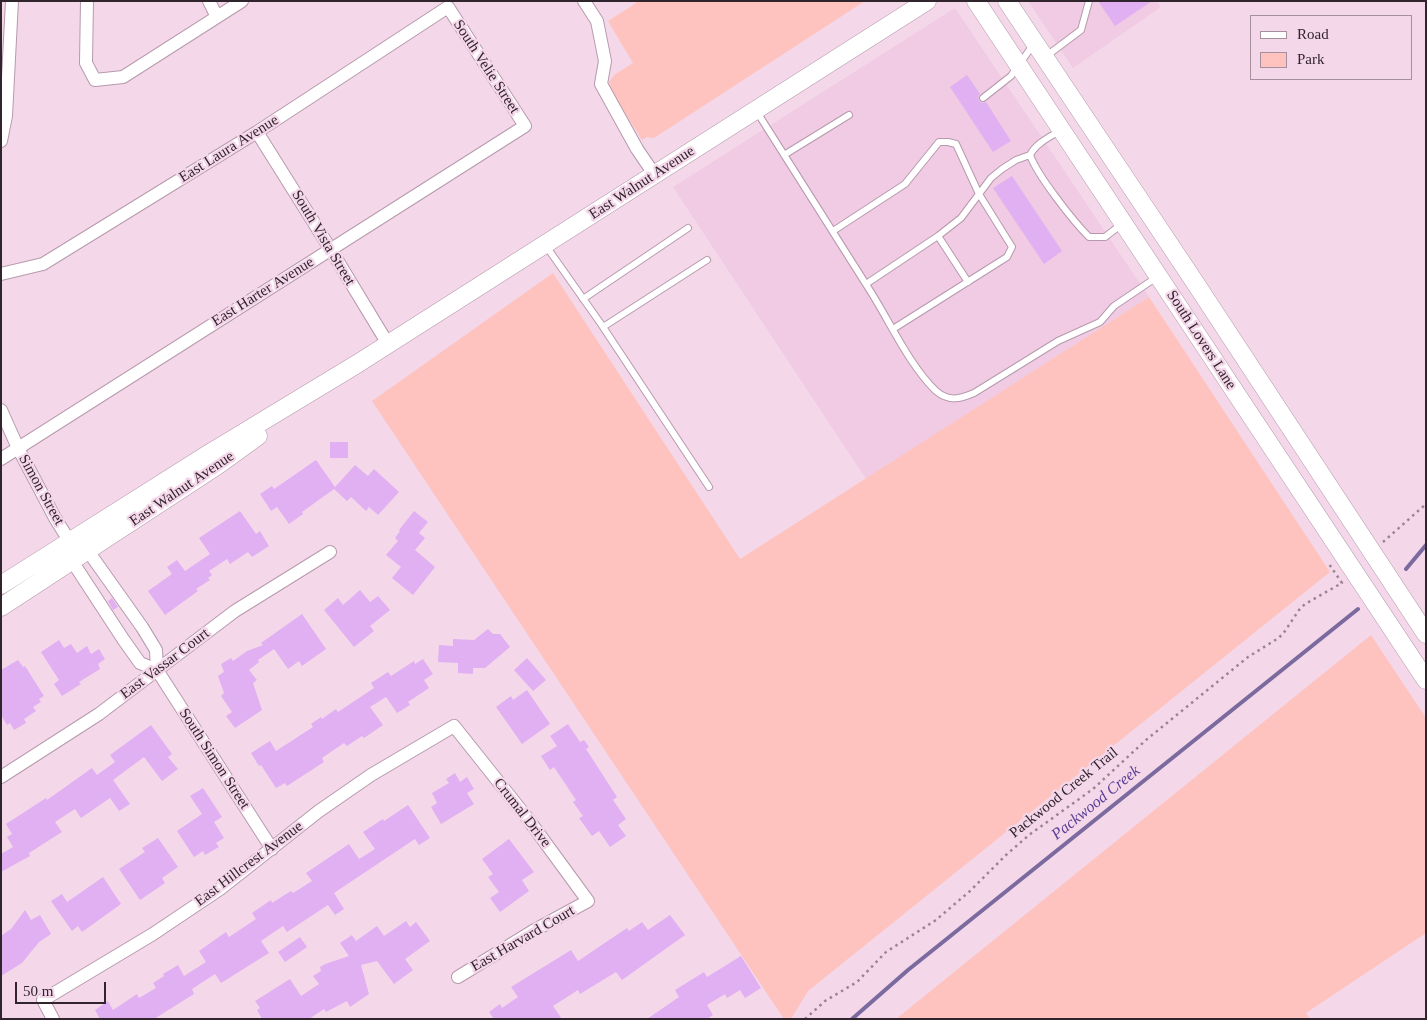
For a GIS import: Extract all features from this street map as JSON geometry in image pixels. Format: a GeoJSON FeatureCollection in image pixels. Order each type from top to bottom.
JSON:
{"type":"FeatureCollection","features":[{"type":"Feature","properties":{"kind":"main road","name":"East Walnut Avenue"},"geometry":{"type":"LineString","coordinates":[[1,607],[218,465],[388,344],[927,1]]}},
{"type":"Feature","properties":{"kind":"main road","name":"South Lovers Lane"},"geometry":{"type":"LineString","coordinates":[[976,1],[1426,680]]}},
{"type":"Feature","properties":{"kind":"main road","name":"South Lovers Lane"},"geometry":{"type":"LineString","coordinates":[[1007,1],[1426,634]]}},
{"type":"Feature","properties":{"kind":"main road","name":"East Walnut Avenue"},"geometry":{"type":"LineString","coordinates":[[1,585],[205,456],[358,364]]}},
{"type":"Feature","properties":{"kind":"street"},"geometry":{"type":"LineString","coordinates":[[1,141],[6,116],[12,1]]}},
{"type":"Feature","properties":{"kind":"street"},"geometry":{"type":"LineString","coordinates":[[87,1],[86,63],[95,80],[123,77],[242,1]]}},
{"type":"Feature","properties":{"kind":"street"},"geometry":{"type":"LineString","coordinates":[[209,1],[217,17]]}},
{"type":"Feature","properties":{"kind":"street"},"geometry":{"type":"LineString","coordinates":[[584,1],[597,21],[605,61],[601,84],[637,149],[654,174]]}},
{"type":"Feature","properties":{"kind":"street","name":"South Velie Street"},"geometry":{"type":"LineString","coordinates":[[448,7],[525,126]]}},
{"type":"Feature","properties":{"kind":"street","name":"East Laura Avenue"},"geometry":{"type":"LineString","coordinates":[[1,274],[43,264],[257,132],[448,7]]}},
{"type":"Feature","properties":{"kind":"street","name":"East Harter Avenue"},"geometry":{"type":"LineString","coordinates":[[1,459],[525,126]]}},
{"type":"Feature","properties":{"kind":"street","name":"South Vista Street"},"geometry":{"type":"LineString","coordinates":[[257,132],[388,344]]}},
{"type":"Feature","properties":{"kind":"street","name":"Simon Street"},"geometry":{"type":"LineString","coordinates":[[1,410],[18,448],[55,518],[70,542]]}},
{"type":"Feature","properties":{"kind":"street","name":"South Simon Street"},"geometry":{"type":"LineString","coordinates":[[70,542],[88,551],[142,627],[156,650],[157,670],[272,849]]}},
{"type":"Feature","properties":{"kind":"street","name":"South Simon Street"},"geometry":{"type":"LineString","coordinates":[[70,542],[72,561],[122,639],[140,663],[157,670]]}},
{"type":"Feature","properties":{"kind":"street","name":"East Vassar Court"},"geometry":{"type":"LineString","coordinates":[[1,778],[99,714],[235,611],[330,552]]}},
{"type":"Feature","properties":{"kind":"street","name":"East Hillcrest Avenue"},"geometry":{"type":"LineString","coordinates":[[53,1019],[43,1000],[154,934],[220,889],[319,811],[371,775],[454,726]]}},
{"type":"Feature","properties":{"kind":"street","name":"Crumal Drive"},"geometry":{"type":"LineString","coordinates":[[454,726],[528,819],[588,902]]}},
{"type":"Feature","properties":{"kind":"street","name":"East Harvard Court"},"geometry":{"type":"LineString","coordinates":[[458,977],[533,931],[588,902]]}},
{"type":"Feature","properties":{"kind":"lane"},"geometry":{"type":"LineString","coordinates":[[1044,57],[1081,30],[1089,1]]}},
{"type":"Feature","properties":{"kind":"lane"},"geometry":{"type":"LineString","coordinates":[[983,98],[1011,76],[1034,42]]}},
{"type":"Feature","properties":{"kind":"lane"},"geometry":{"type":"LineString","coordinates":[[756,110],[922,374],[937,391],[949,399],[960,399],[974,393],[1058,340],[1100,322],[1114,306],[1159,276]]}},
{"type":"Feature","properties":{"kind":"lane"},"geometry":{"type":"LineString","coordinates":[[784,154],[849,115]]}},
{"type":"Feature","properties":{"kind":"lane"},"geometry":{"type":"LineString","coordinates":[[866,284],[938,236],[961,218],[990,178],[1016,160],[1030,155],[1032,150],[1062,130]]}},
{"type":"Feature","properties":{"kind":"lane"},"geometry":{"type":"LineString","coordinates":[[833,231],[905,184],[940,142],[956,144],[979,194],[1012,247],[1007,257],[893,329]]}},
{"type":"Feature","properties":{"kind":"lane"},"geometry":{"type":"LineString","coordinates":[[1030,155],[1039,173],[1080,228],[1089,237],[1105,237],[1124,223]]}},
{"type":"Feature","properties":{"kind":"lane"},"geometry":{"type":"LineString","coordinates":[[583,299],[688,228]]}},
{"type":"Feature","properties":{"kind":"lane"},"geometry":{"type":"LineString","coordinates":[[938,236],[968,282]]}},
{"type":"Feature","properties":{"kind":"lane"},"geometry":{"type":"LineString","coordinates":[[546,245],[709,487]]}},
{"type":"Feature","properties":{"kind":"lane"},"geometry":{"type":"LineString","coordinates":[[603,328],[707,260]]}},
{"type":"Feature","properties":{"kind":"path"},"geometry":{"type":"LineString","coordinates":[[1383,542],[1426,504]]}},
{"type":"Feature","properties":{"kind":"path","name":"Packwood Creek Trail"},"geometry":{"type":"LineString","coordinates":[[805,1019],[824,1001],[857,982],[886,952],[936,920],[970,892],[1029,835],[1093,789],[1146,740],[1248,657],[1277,639],[1283,634],[1305,604],[1342,583],[1329,564]]}},
{"type":"Feature","properties":{"kind":"shaded area"},"geometry":{"type":"Polygon","coordinates":[[[1028,1],[1157,1],[1161,7],[1073,68],[1028,1]]]}},
{"type":"Feature","properties":{"kind":"shaded area"},"geometry":{"type":"Polygon","coordinates":[[[955,8],[1149,297],[866,479],[673,187],[955,8]]]}},
{"type":"Feature","properties":{"kind":"green space"},"geometry":{"type":"Polygon","coordinates":[[[636,1],[865,1],[654,138],[647,137],[642,140],[610,89],[609,82],[614,75],[633,63],[608,21],[636,3],[636,1]]]}},
{"type":"Feature","properties":{"kind":"green space"},"geometry":{"type":"Polygon","coordinates":[[[553,273],[740,559],[1149,297],[1330,572],[808,991],[791,1019],[784,1019],[372,401],[553,273]]]}},
{"type":"Feature","properties":{"kind":"green space"},"geometry":{"type":"Polygon","coordinates":[[[1371,635],[1426,718],[1426,933],[1306,1013],[1310,1019],[896,1019],[1371,635]]]}},
{"type":"Feature","properties":{"kind":"building"},"geometry":{"type":"Polygon","coordinates":[[[1098,1],[1152,1],[1115,26],[1098,1]]]}},
{"type":"Feature","properties":{"kind":"building"},"geometry":{"type":"Polygon","coordinates":[[[967,75],[980,94],[978,97],[979,101],[982,103],[986,102],[1011,141],[993,152],[950,87],[967,75]]]}},
{"type":"Feature","properties":{"kind":"building"},"geometry":{"type":"Polygon","coordinates":[[[1012,176],[1062,251],[1044,264],[993,188],[1012,176]]]}},
{"type":"Feature","properties":{"kind":"building"},"geometry":{"type":"Polygon","coordinates":[[[330,442],[348,442],[348,458],[330,458],[330,442]]]}},
{"type":"Feature","properties":{"kind":"building"},"geometry":{"type":"Polygon","coordinates":[[[316,460],[335,487],[355,465],[368,476],[374,469],[399,492],[378,515],[369,507],[366,511],[351,497],[347,501],[334,489],[289,524],[277,507],[271,511],[260,494],[272,486],[274,489],[316,460]]]}},
{"type":"Feature","properties":{"kind":"building"},"geometry":{"type":"Polygon","coordinates":[[[240,511],[256,534],[260,531],[269,546],[252,557],[248,552],[230,564],[227,559],[209,571],[212,575],[208,578],[210,580],[196,589],[198,591],[165,615],[148,591],[172,574],[167,567],[177,560],[185,571],[210,554],[199,538],[240,511]]]}},
{"type":"Feature","properties":{"kind":"building"},"geometry":{"type":"Polygon","coordinates":[[[414,511],[428,522],[419,533],[425,538],[415,550],[435,567],[413,595],[392,578],[401,567],[386,555],[398,541],[395,538],[399,530],[414,511]]]}},
{"type":"Feature","properties":{"kind":"building"},"geometry":{"type":"Polygon","coordinates":[[[360,590],[370,602],[378,596],[390,610],[370,626],[374,631],[354,647],[324,610],[338,598],[343,605],[360,590]]]}},
{"type":"Feature","properties":{"kind":"building"},"geometry":{"type":"Polygon","coordinates":[[[112,598],[118,607],[113,610],[108,601],[112,598]]]}},
{"type":"Feature","properties":{"kind":"building"},"geometry":{"type":"Polygon","coordinates":[[[302,614],[326,649],[302,666],[299,661],[288,669],[274,649],[258,660],[259,662],[249,670],[257,680],[253,683],[262,710],[235,728],[226,716],[232,712],[221,696],[224,693],[218,676],[224,672],[221,664],[231,658],[233,661],[247,651],[263,645],[261,643],[302,614]]]}},
{"type":"Feature","properties":{"kind":"building"},"geometry":{"type":"Polygon","coordinates":[[[488,629],[493,634],[500,634],[510,647],[485,668],[473,668],[473,674],[458,673],[458,663],[438,662],[439,645],[453,646],[453,639],[474,640],[488,629]]]}},
{"type":"Feature","properties":{"kind":"building"},"geometry":{"type":"Polygon","coordinates":[[[59,640],[64,648],[71,644],[77,653],[87,646],[91,654],[99,649],[105,659],[98,664],[100,669],[79,682],[81,684],[62,696],[54,684],[59,680],[41,652],[59,640]]]}},
{"type":"Feature","properties":{"kind":"building"},"geometry":{"type":"Polygon","coordinates":[[[527,658],[546,680],[533,691],[514,670],[527,658]]]}},
{"type":"Feature","properties":{"kind":"building"},"geometry":{"type":"Polygon","coordinates":[[[423,659],[433,674],[424,680],[429,688],[408,702],[410,705],[397,713],[386,697],[370,707],[383,725],[364,738],[362,736],[347,746],[344,743],[322,758],[324,762],[287,786],[285,783],[276,788],[251,753],[270,741],[276,751],[313,727],[311,724],[321,717],[322,719],[336,709],[338,712],[374,688],[371,683],[388,672],[391,676],[414,661],[415,664],[423,659]]]}},
{"type":"Feature","properties":{"kind":"building"},"geometry":{"type":"Polygon","coordinates":[[[18,660],[23,667],[25,666],[44,696],[39,699],[41,702],[33,707],[36,711],[24,719],[26,723],[14,730],[10,723],[7,725],[1,715],[1,670],[18,660]]]}},
{"type":"Feature","properties":{"kind":"building"},"geometry":{"type":"Polygon","coordinates":[[[527,690],[550,724],[522,744],[496,707],[511,696],[513,700],[527,690]]]}},
{"type":"Feature","properties":{"kind":"building"},"geometry":{"type":"Polygon","coordinates":[[[568,724],[580,742],[584,740],[589,747],[586,749],[617,797],[613,800],[626,819],[618,825],[626,836],[610,847],[599,831],[592,836],[579,818],[583,816],[573,802],[576,800],[554,767],[550,770],[541,756],[557,746],[550,736],[568,724]]]}},
{"type":"Feature","properties":{"kind":"building"},"geometry":{"type":"Polygon","coordinates":[[[151,725],[172,754],[168,757],[178,769],[162,781],[144,757],[113,780],[130,804],[119,811],[110,798],[81,818],[75,809],[55,822],[62,832],[29,853],[30,856],[1,872],[1,854],[13,847],[7,837],[12,834],[6,824],[46,798],[47,800],[92,768],[97,775],[115,762],[110,755],[151,725]]]}},
{"type":"Feature","properties":{"kind":"building"},"geometry":{"type":"Polygon","coordinates":[[[455,773],[460,782],[467,777],[474,789],[467,793],[474,804],[441,824],[431,807],[437,803],[432,793],[449,783],[446,779],[455,773]]]}},
{"type":"Feature","properties":{"kind":"building"},"geometry":{"type":"Polygon","coordinates":[[[203,788],[222,817],[214,822],[224,838],[216,843],[219,847],[205,855],[203,851],[194,857],[177,831],[202,814],[190,796],[203,788]]]}},
{"type":"Feature","properties":{"kind":"building"},"geometry":{"type":"Polygon","coordinates":[[[408,805],[430,838],[419,845],[415,839],[334,893],[344,909],[335,915],[328,905],[287,932],[283,926],[261,941],[269,953],[221,983],[215,974],[192,989],[194,994],[154,1019],[100,1019],[95,1010],[108,1001],[113,1010],[137,994],[139,998],[156,988],[153,983],[178,965],[184,976],[206,962],[199,951],[226,932],[229,937],[256,919],[252,913],[271,900],[272,903],[312,881],[306,873],[349,844],[359,859],[375,849],[363,832],[408,805]]]}},
{"type":"Feature","properties":{"kind":"building"},"geometry":{"type":"Polygon","coordinates":[[[158,838],[178,867],[162,878],[165,883],[140,900],[119,869],[145,852],[142,848],[158,838]]]}},
{"type":"Feature","properties":{"kind":"building"},"geometry":{"type":"Polygon","coordinates":[[[509,839],[534,872],[522,880],[529,891],[500,912],[490,898],[499,892],[488,877],[493,874],[482,859],[509,839]]]}},
{"type":"Feature","properties":{"kind":"building"},"geometry":{"type":"Polygon","coordinates":[[[103,877],[121,904],[82,932],[78,926],[72,931],[51,901],[62,894],[67,902],[103,877]]]}},
{"type":"Feature","properties":{"kind":"building"},"geometry":{"type":"Polygon","coordinates":[[[25,910],[31,920],[40,915],[51,934],[39,942],[22,963],[1,976],[1,936],[11,929],[25,910]]]}},
{"type":"Feature","properties":{"kind":"building"},"geometry":{"type":"Polygon","coordinates":[[[670,915],[685,935],[622,980],[616,972],[580,994],[578,990],[553,1006],[562,1019],[494,1019],[489,1012],[500,1004],[502,1008],[518,997],[511,987],[571,950],[578,961],[627,928],[629,931],[642,922],[648,930],[670,915]]]}},
{"type":"Feature","properties":{"kind":"building"},"geometry":{"type":"Polygon","coordinates":[[[406,921],[410,927],[416,922],[430,941],[405,959],[413,970],[394,984],[377,961],[361,965],[369,994],[350,1007],[347,1001],[326,1012],[324,1009],[309,1019],[262,1019],[257,1010],[260,1008],[255,1001],[290,979],[301,996],[319,984],[313,976],[321,971],[320,967],[349,956],[340,943],[352,935],[356,941],[377,926],[384,936],[406,921]]]}},
{"type":"Feature","properties":{"kind":"building"},"geometry":{"type":"Polygon","coordinates":[[[300,937],[307,947],[285,962],[278,952],[300,937]]]}},
{"type":"Feature","properties":{"kind":"building"},"geometry":{"type":"Polygon","coordinates":[[[741,956],[761,988],[745,998],[740,990],[727,998],[725,994],[707,1005],[713,1015],[707,1019],[647,1019],[679,997],[675,990],[704,972],[707,977],[741,956]]]}},
{"type":"Feature","properties":{"kind":"waterway","name":"Packwood Creek"},"geometry":{"type":"LineString","coordinates":[[1406,569],[1426,545]]}},
{"type":"Feature","properties":{"kind":"waterway","name":"Packwood Creek"},"geometry":{"type":"LineString","coordinates":[[852,1019],[908,970],[1358,609]]}}]}
